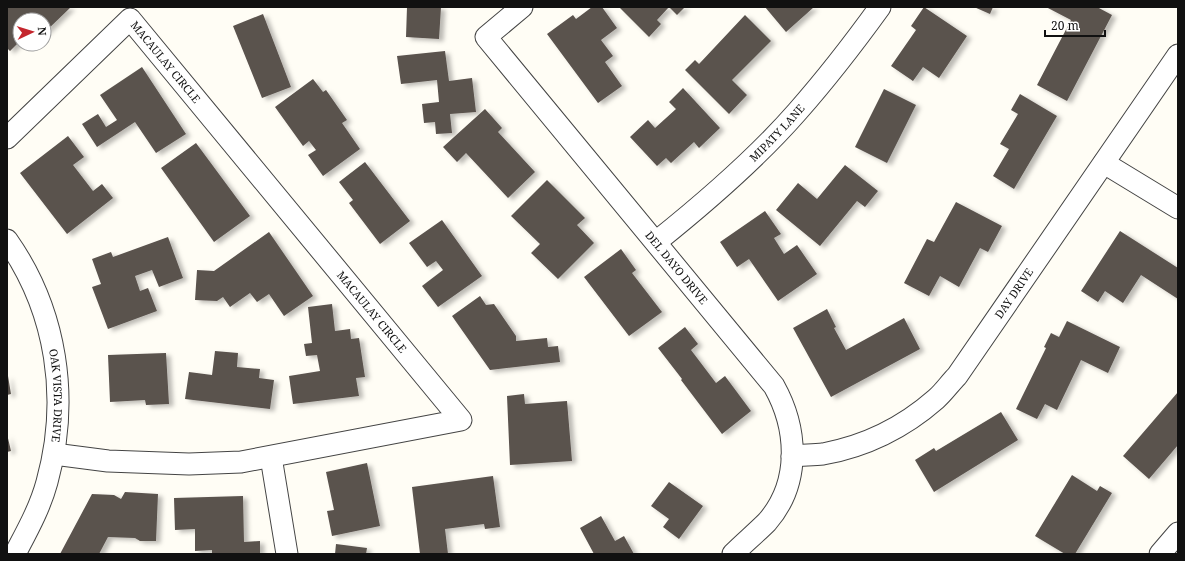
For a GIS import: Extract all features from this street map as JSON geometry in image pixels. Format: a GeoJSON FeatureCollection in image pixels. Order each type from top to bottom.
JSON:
{"type":"FeatureCollection","features":[{"type":"Feature","properties":{"kind":"street","name":"DEL DAYO DRIVE"},"geometry":{"type":"LineString","coordinates":[[522,7],[486,37],[774,386],[781,398],[790,425],[792,456],[787,485],[775,510],[767,522],[733,554]]}},
{"type":"Feature","properties":{"kind":"street","name":"MIPATY LANE"},"geometry":{"type":"LineString","coordinates":[[656,242],[700,206],[756,154],[781,128],[846,55],[880,7]]}},
{"type":"Feature","properties":{"kind":"street","name":"MACAULAY CIRCLE"},"geometry":{"type":"LineString","coordinates":[[7,138],[130,19],[461,420],[241,462],[189,464],[108,461],[54,454]]}},
{"type":"Feature","properties":{"kind":"street","name":"DAY DRIVE"},"geometry":{"type":"LineString","coordinates":[[792,456],[850,448],[877,438],[903,424],[938,398],[957,376],[1178,55]]}},
{"type":"Feature","properties":{"kind":"street"},"geometry":{"type":"LineString","coordinates":[[1104,163],[1178,208]]}},
{"type":"Feature","properties":{"kind":"street","name":"OAK VISTA DRIVE"},"geometry":{"type":"LineString","coordinates":[[7,240],[16,252],[31,279],[51,334],[58,378],[59,407],[54,454],[47,484],[37,511],[14,554]]}},
{"type":"Feature","properties":{"kind":"street"},"geometry":{"type":"LineString","coordinates":[[271,457],[287,554]]}},
{"type":"Feature","properties":{"kind":"street"},"geometry":{"type":"LineString","coordinates":[[1160,554],[1178,533]]}},
{"type":"Feature","properties":{"kind":"building"},"geometry":{"type":"Polygon","coordinates":[[[7,7],[71,7],[52,25],[52,12],[12,12],[12,49],[10,51],[7,48],[7,7]]]}},
{"type":"Feature","properties":{"kind":"building"},"geometry":{"type":"Polygon","coordinates":[[[407,7],[441,7],[439,39],[406,37],[407,7]]]}},
{"type":"Feature","properties":{"kind":"building"},"geometry":{"type":"Polygon","coordinates":[[[592,7],[602,7],[617,28],[601,40],[613,56],[605,62],[622,86],[598,103],[547,34],[573,15],[576,19],[592,7]]]}},
{"type":"Feature","properties":{"kind":"building"},"geometry":{"type":"Polygon","coordinates":[[[619,7],[669,7],[657,20],[661,24],[649,37],[619,7]]]}},
{"type":"Feature","properties":{"kind":"building"},"geometry":{"type":"Polygon","coordinates":[[[669,7],[685,7],[677,15],[669,7]]]}},
{"type":"Feature","properties":{"kind":"building"},"geometry":{"type":"Polygon","coordinates":[[[765,7],[814,7],[786,32],[765,7]]]}},
{"type":"Feature","properties":{"kind":"building"},"geometry":{"type":"Polygon","coordinates":[[[924,7],[967,36],[939,78],[923,67],[913,81],[891,66],[916,30],[911,26],[924,7]]]}},
{"type":"Feature","properties":{"kind":"building"},"geometry":{"type":"Polygon","coordinates":[[[974,7],[993,7],[990,14],[974,7]]]}},
{"type":"Feature","properties":{"kind":"building"},"geometry":{"type":"Polygon","coordinates":[[[1046,7],[1097,7],[1112,15],[1067,101],[1037,85],[1071,20],[1046,7]]]}},
{"type":"Feature","properties":{"kind":"building"},"geometry":{"type":"Polygon","coordinates":[[[263,14],[291,87],[262,98],[233,26],[263,14]]]}},
{"type":"Feature","properties":{"kind":"building"},"geometry":{"type":"Polygon","coordinates":[[[745,15],[771,41],[732,80],[747,95],[729,114],[685,70],[695,60],[699,64],[745,15]]]}},
{"type":"Feature","properties":{"kind":"building"},"geometry":{"type":"Polygon","coordinates":[[[445,51],[449,81],[472,78],[476,112],[450,114],[452,133],[436,134],[435,122],[424,123],[422,104],[439,102],[437,80],[401,84],[397,56],[445,51]]]}},
{"type":"Feature","properties":{"kind":"building"},"geometry":{"type":"Polygon","coordinates":[[[142,67],[186,134],[156,153],[135,122],[97,147],[82,124],[98,114],[106,127],[117,120],[100,95],[142,67]]]}},
{"type":"Feature","properties":{"kind":"building"},"geometry":{"type":"Polygon","coordinates":[[[313,79],[323,92],[326,90],[347,120],[342,123],[360,149],[323,176],[308,155],[316,150],[309,141],[303,146],[275,107],[313,79]]]}},
{"type":"Feature","properties":{"kind":"building"},"geometry":{"type":"Polygon","coordinates":[[[683,88],[720,128],[699,148],[694,142],[671,163],[666,158],[657,166],[630,137],[648,120],[655,128],[676,109],[669,102],[683,88]]]}},
{"type":"Feature","properties":{"kind":"building"},"geometry":{"type":"Polygon","coordinates":[[[884,89],[916,105],[887,163],[855,147],[884,89]]]}},
{"type":"Feature","properties":{"kind":"building"},"geometry":{"type":"Polygon","coordinates":[[[1020,94],[1057,116],[1014,189],[993,176],[1009,149],[1000,144],[1018,114],[1011,110],[1020,94]]]}},
{"type":"Feature","properties":{"kind":"building"},"geometry":{"type":"Polygon","coordinates":[[[485,109],[502,128],[498,132],[535,172],[508,198],[466,153],[457,162],[443,147],[485,109]]]}},
{"type":"Feature","properties":{"kind":"building"},"geometry":{"type":"Polygon","coordinates":[[[68,136],[84,157],[73,165],[93,191],[102,184],[113,198],[67,234],[20,173],[68,136]]]}},
{"type":"Feature","properties":{"kind":"building"},"geometry":{"type":"Polygon","coordinates":[[[196,143],[250,216],[214,242],[161,168],[196,143]]]}},
{"type":"Feature","properties":{"kind":"building"},"geometry":{"type":"Polygon","coordinates":[[[365,162],[410,221],[380,244],[349,203],[353,200],[339,182],[365,162]]]}},
{"type":"Feature","properties":{"kind":"building"},"geometry":{"type":"Polygon","coordinates":[[[845,165],[878,191],[865,207],[857,201],[820,246],[776,210],[798,183],[817,199],[845,165]]]}},
{"type":"Feature","properties":{"kind":"building"},"geometry":{"type":"Polygon","coordinates":[[[547,180],[585,218],[577,225],[594,243],[558,279],[531,253],[540,244],[511,216],[547,180]]]}},
{"type":"Feature","properties":{"kind":"building"},"geometry":{"type":"Polygon","coordinates":[[[956,202],[1002,226],[988,252],[980,248],[959,287],[940,276],[929,296],[904,283],[927,239],[934,242],[956,202]]]}},
{"type":"Feature","properties":{"kind":"building"},"geometry":{"type":"Polygon","coordinates":[[[765,211],[781,234],[774,238],[784,254],[797,245],[817,274],[778,301],[749,259],[737,267],[720,242],[765,211]]]}},
{"type":"Feature","properties":{"kind":"building"},"geometry":{"type":"Polygon","coordinates":[[[442,220],[482,276],[438,307],[422,286],[443,270],[436,261],[427,267],[409,243],[442,220]]]}},
{"type":"Feature","properties":{"kind":"building"},"geometry":{"type":"Polygon","coordinates":[[[1120,231],[1178,268],[1178,299],[1141,275],[1123,303],[1105,291],[1098,302],[1081,291],[1120,231]]]}},
{"type":"Feature","properties":{"kind":"building"},"geometry":{"type":"Polygon","coordinates":[[[269,232],[313,296],[284,316],[269,294],[257,302],[250,293],[230,307],[223,297],[217,301],[195,300],[197,270],[214,271],[269,232]]]}},
{"type":"Feature","properties":{"kind":"building"},"geometry":{"type":"Polygon","coordinates":[[[168,237],[183,278],[159,287],[152,270],[135,276],[140,291],[148,288],[157,311],[108,329],[92,287],[101,284],[92,259],[111,252],[113,257],[168,237]]]}},
{"type":"Feature","properties":{"kind":"building"},"geometry":{"type":"Polygon","coordinates":[[[621,249],[636,270],[632,273],[662,312],[629,336],[584,277],[621,249]]]}},
{"type":"Feature","properties":{"kind":"building"},"geometry":{"type":"Polygon","coordinates":[[[480,296],[486,305],[494,304],[516,336],[516,341],[547,338],[548,347],[558,346],[560,362],[490,370],[452,316],[480,296]]]}},
{"type":"Feature","properties":{"kind":"building"},"geometry":{"type":"Polygon","coordinates":[[[332,304],[335,331],[350,329],[351,339],[359,338],[365,377],[356,378],[359,396],[293,404],[289,376],[320,371],[317,355],[306,356],[304,344],[312,343],[308,307],[332,304]]]}},
{"type":"Feature","properties":{"kind":"building"},"geometry":{"type":"Polygon","coordinates":[[[827,309],[836,327],[834,328],[846,350],[904,318],[920,349],[831,397],[793,328],[827,309]]]}},
{"type":"Feature","properties":{"kind":"building"},"geometry":{"type":"Polygon","coordinates":[[[1067,321],[1120,347],[1108,373],[1081,360],[1057,410],[1045,404],[1037,419],[1016,409],[1046,348],[1044,347],[1051,333],[1059,337],[1067,321]]]}},
{"type":"Feature","properties":{"kind":"building"},"geometry":{"type":"Polygon","coordinates":[[[685,327],[698,344],[691,350],[716,383],[725,376],[751,411],[722,434],[658,348],[685,327]]]}},
{"type":"Feature","properties":{"kind":"building"},"geometry":{"type":"Polygon","coordinates":[[[215,351],[238,353],[237,367],[260,369],[259,378],[274,380],[270,409],[185,399],[189,372],[212,375],[215,351]]]}},
{"type":"Feature","properties":{"kind":"building"},"geometry":{"type":"Polygon","coordinates":[[[166,353],[169,404],[146,405],[145,400],[110,402],[108,355],[166,353]]]}},
{"type":"Feature","properties":{"kind":"building"},"geometry":{"type":"Polygon","coordinates":[[[8,376],[11,394],[7,395],[7,377],[8,376]]]}},
{"type":"Feature","properties":{"kind":"building"},"geometry":{"type":"Polygon","coordinates":[[[1178,392],[1178,445],[1149,479],[1123,456],[1178,392]]]}},
{"type":"Feature","properties":{"kind":"building"},"geometry":{"type":"Polygon","coordinates":[[[524,394],[525,404],[567,401],[572,461],[510,465],[507,396],[524,394]]]}},
{"type":"Feature","properties":{"kind":"building"},"geometry":{"type":"Polygon","coordinates":[[[1001,412],[1018,440],[934,492],[915,460],[934,448],[936,451],[1001,412]]]}},
{"type":"Feature","properties":{"kind":"building"},"geometry":{"type":"Polygon","coordinates":[[[7,434],[11,451],[7,452],[7,434]]]}},
{"type":"Feature","properties":{"kind":"building"},"geometry":{"type":"Polygon","coordinates":[[[367,463],[380,526],[332,536],[327,511],[334,510],[326,472],[367,463]]]}},
{"type":"Feature","properties":{"kind":"building"},"geometry":{"type":"Polygon","coordinates":[[[1072,475],[1097,491],[1100,486],[1112,493],[1075,554],[1065,554],[1035,536],[1072,475]]]}},
{"type":"Feature","properties":{"kind":"building"},"geometry":{"type":"Polygon","coordinates":[[[493,476],[500,527],[485,529],[484,524],[445,529],[448,554],[420,554],[412,487],[493,476]]]}},
{"type":"Feature","properties":{"kind":"building"},"geometry":{"type":"Polygon","coordinates":[[[669,482],[703,506],[679,539],[663,527],[669,519],[651,506],[669,482]]]}},
{"type":"Feature","properties":{"kind":"building"},"geometry":{"type":"Polygon","coordinates":[[[125,492],[158,494],[156,541],[140,541],[135,538],[108,537],[99,554],[60,554],[92,494],[114,495],[121,499],[125,492]]]}},
{"type":"Feature","properties":{"kind":"building"},"geometry":{"type":"Polygon","coordinates":[[[243,496],[244,542],[260,541],[260,554],[212,554],[212,550],[195,551],[195,529],[175,530],[174,498],[243,496]]]}},
{"type":"Feature","properties":{"kind":"building"},"geometry":{"type":"Polygon","coordinates":[[[601,516],[615,541],[624,536],[634,554],[594,554],[580,528],[601,516]]]}},
{"type":"Feature","properties":{"kind":"building"},"geometry":{"type":"Polygon","coordinates":[[[336,544],[367,548],[366,554],[335,554],[336,544]]]}}]}
